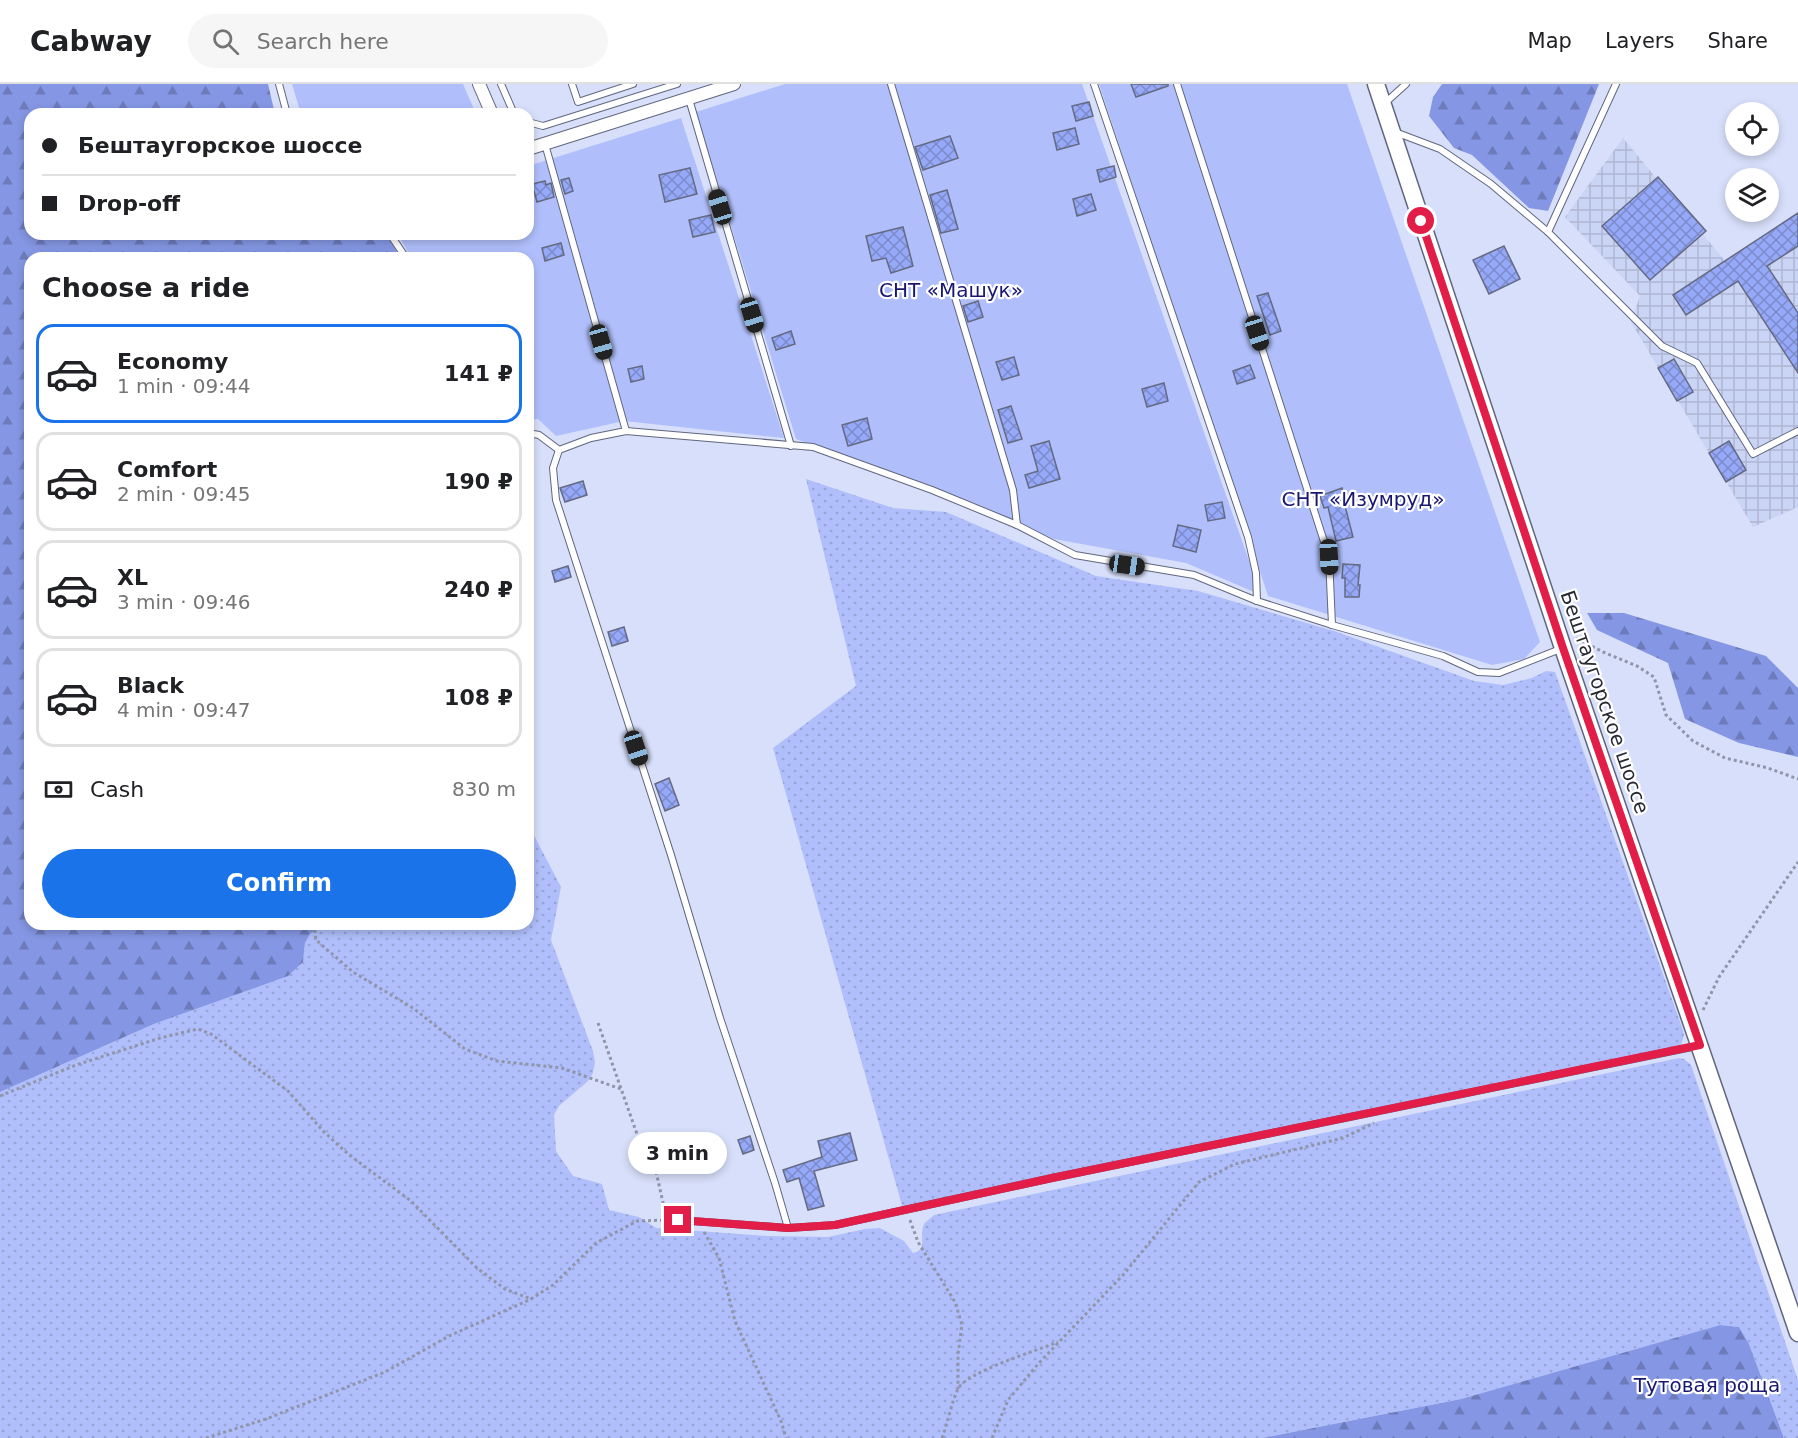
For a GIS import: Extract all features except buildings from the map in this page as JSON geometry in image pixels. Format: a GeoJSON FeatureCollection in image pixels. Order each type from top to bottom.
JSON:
{"type":"FeatureCollection","features":[{"type":"Feature","properties":{"kind":"street"},"geometry":{"type":"LineString","coordinates":[[479,84],[489,108]]}},
{"type":"Feature","properties":{"kind":"street"},"geometry":{"type":"LineString","coordinates":[[534,147],[734,84]]}},
{"type":"Feature","properties":{"kind":"street","name":"Бештаугорское шоссе"},"geometry":{"type":"LineString","coordinates":[[1376,84],[1562,644],[1798,1333]]}},
{"type":"Feature","properties":{"kind":"lane"},"geometry":{"type":"LineString","coordinates":[[279,84],[285,108]]}},
{"type":"Feature","properties":{"kind":"lane"},"geometry":{"type":"LineString","coordinates":[[501,84],[511,108]]}},
{"type":"Feature","properties":{"kind":"lane"},"geometry":{"type":"LineString","coordinates":[[572,84],[578,102],[633,84]]}},
{"type":"Feature","properties":{"kind":"lane"},"geometry":{"type":"LineString","coordinates":[[534,124],[543,126],[677,84]]}},
{"type":"Feature","properties":{"kind":"lane"},"geometry":{"type":"LineString","coordinates":[[891,84],[1013,490],[1017,525]]}},
{"type":"Feature","properties":{"kind":"lane"},"geometry":{"type":"LineString","coordinates":[[1094,84],[1248,537],[1256,573],[1257,601]]}},
{"type":"Feature","properties":{"kind":"lane"},"geometry":{"type":"LineString","coordinates":[[1177,84],[1329,557],[1332,625]]}},
{"type":"Feature","properties":{"kind":"lane"},"geometry":{"type":"LineString","coordinates":[[1383,106],[1406,84]]}},
{"type":"Feature","properties":{"kind":"lane"},"geometry":{"type":"LineString","coordinates":[[1548,232],[1616,84]]}},
{"type":"Feature","properties":{"kind":"lane"},"geometry":{"type":"LineString","coordinates":[[688,98],[791,446]]}},
{"type":"Feature","properties":{"kind":"lane"},"geometry":{"type":"LineString","coordinates":[[1391,130],[1440,149],[1491,184],[1548,232],[1662,346],[1697,363],[1753,454],[1798,431]]}},
{"type":"Feature","properties":{"kind":"lane"},"geometry":{"type":"LineString","coordinates":[[545,144],[626,431]]}},
{"type":"Feature","properties":{"kind":"lane"},"geometry":{"type":"LineString","coordinates":[[559,450],[591,438],[626,431],[813,447],[932,490],[1017,525],[1075,555],[1194,575],[1257,601],[1443,656],[1478,672],[1498,673],[1562,644]]}},
{"type":"Feature","properties":{"kind":"lane"},"geometry":{"type":"LineString","coordinates":[[534,434],[539,435],[559,450]]}},
{"type":"Feature","properties":{"kind":"lane"},"geometry":{"type":"LineString","coordinates":[[559,450],[553,468],[556,500],[788,1228]]}},
{"type":"Feature","properties":{"kind":"lane"},"geometry":{"type":"LineString","coordinates":[[678,1220],[788,1228],[835,1225],[1700,1045]]}},
{"type":"Feature","properties":{"kind":"path"},"geometry":{"type":"LineString","coordinates":[[1562,644],[1576,638],[1637,666],[1654,677],[1666,715],[1693,741],[1725,758],[1768,768],[1798,779]]}},
{"type":"Feature","properties":{"kind":"path"},"geometry":{"type":"LineString","coordinates":[[1695,1028],[1719,977],[1798,862]]}},
{"type":"Feature","properties":{"kind":"path"},"geometry":{"type":"LineString","coordinates":[[315,930],[316,940],[353,972],[413,1008],[465,1048],[497,1061],[562,1068],[621,1089]]}},
{"type":"Feature","properties":{"kind":"path"},"geometry":{"type":"LineString","coordinates":[[598,1023],[638,1137],[653,1152],[664,1207],[678,1220]]}},
{"type":"Feature","properties":{"kind":"path"},"geometry":{"type":"LineString","coordinates":[[0,1096],[76,1065],[160,1038],[198,1029],[211,1034],[288,1091],[324,1132],[348,1154],[411,1201],[477,1268],[506,1289],[531,1299]]}},
{"type":"Feature","properties":{"kind":"path"},"geometry":{"type":"LineString","coordinates":[[992,1438],[1008,1400],[1123,1275],[1199,1182],[1235,1164],[1343,1138],[1371,1125],[1390,1108]]}},
{"type":"Feature","properties":{"kind":"path"},"geometry":{"type":"LineString","coordinates":[[906,1210],[918,1242],[955,1302],[962,1325],[958,1354],[958,1389],[942,1438]]}},
{"type":"Feature","properties":{"kind":"path"},"geometry":{"type":"LineString","coordinates":[[206,1438],[266,1419],[385,1372],[449,1336],[531,1299],[553,1285],[596,1243],[637,1221],[678,1220]]}},
{"type":"Feature","properties":{"kind":"path"},"geometry":{"type":"LineString","coordinates":[[704,1232],[719,1258],[735,1321],[781,1420],[786,1438]]}},
{"type":"Feature","properties":{"kind":"path"},"geometry":{"type":"LineString","coordinates":[[958,1389],[964,1381],[990,1368],[1061,1341]]}},
{"type":"Feature","properties":{"kind":"shaded area"},"geometry":{"type":"Polygon","coordinates":[[[1623,138],[1725,261],[1798,213],[1798,507],[1753,527],[1631,322],[1640,296],[1565,217],[1623,138]]]}},
{"type":"Feature","properties":{"kind":"green space"},"geometry":{"type":"Polygon","coordinates":[[[0,84],[268,84],[274,108],[24,108],[24,240],[390,240],[397,252],[24,252],[24,930],[316,930],[310,934],[305,943],[303,962],[288,976],[154,1024],[0,1092],[0,84]]]}},
{"type":"Feature","properties":{"kind":"green space"},"geometry":{"type":"Polygon","coordinates":[[[292,84],[463,84],[473,108],[299,108],[292,84]]]}},
{"type":"Feature","properties":{"kind":"green space","name":"СНТ «Машук»"},"geometry":{"type":"Polygon","coordinates":[[[785,84],[1082,84],[1261,595],[1186,563],[1054,539],[796,439],[696,112],[785,84]]]}},
{"type":"Feature","properties":{"kind":"green space","name":"СНТ «Изумруд»"},"geometry":{"type":"Polygon","coordinates":[[[1099,84],[1347,84],[1540,642],[1524,659],[1492,665],[1268,596],[1099,84]]]}},
{"type":"Feature","properties":{"kind":"green space"},"geometry":{"type":"Polygon","coordinates":[[[1442,84],[1599,84],[1548,211],[1529,208],[1472,155],[1454,148],[1429,116],[1433,97],[1442,84]]]}},
{"type":"Feature","properties":{"kind":"green space"},"geometry":{"type":"Polygon","coordinates":[[[681,118],[784,438],[624,421],[556,436],[538,419],[534,419],[534,252],[408,252],[401,240],[534,240],[534,164],[681,118]]]}},
{"type":"Feature","properties":{"kind":"green space"},"geometry":{"type":"Polygon","coordinates":[[[806,479],[893,508],[946,512],[1096,576],[1198,591],[1334,631],[1474,681],[1503,685],[1532,678],[1546,671],[1555,672],[1683,1030],[1681,1045],[1673,1051],[903,1209],[773,748],[856,686],[806,479]]]}},
{"type":"Feature","properties":{"kind":"green space"},"geometry":{"type":"Polygon","coordinates":[[[1587,613],[1624,613],[1766,656],[1798,688],[1798,757],[1739,743],[1685,719],[1668,663],[1597,630],[1587,613]]]}},
{"type":"Feature","properties":{"kind":"green space"},"geometry":{"type":"Polygon","coordinates":[[[534,835],[561,887],[551,940],[593,1051],[595,1062],[593,1073],[588,1081],[559,1106],[554,1115],[556,1151],[573,1176],[602,1184],[609,1210],[639,1217],[656,1228],[768,1236],[828,1237],[880,1228],[904,1241],[913,1253],[922,1246],[924,1225],[934,1215],[1679,1058],[1684,1059],[1691,1065],[1798,1380],[1798,1438],[1784,1438],[1749,1344],[1739,1327],[1720,1325],[1461,1399],[1262,1438],[0,1438],[0,1092],[154,1024],[287,976],[303,962],[305,943],[310,934],[316,930],[534,930],[534,835]]]}},
{"type":"Feature","properties":{"kind":"green space","name":"Тутовая роща"},"geometry":{"type":"Polygon","coordinates":[[[1720,1325],[1739,1327],[1749,1344],[1784,1438],[1262,1438],[1461,1399],[1720,1325]]]}},
{"type":"Feature","properties":{"kind":"route"},"geometry":{"type":"LineString","coordinates":[[678,1220],[788,1228],[835,1225],[1052,1178],[1700,1045],[1563,648],[1421,221]]}}]}
